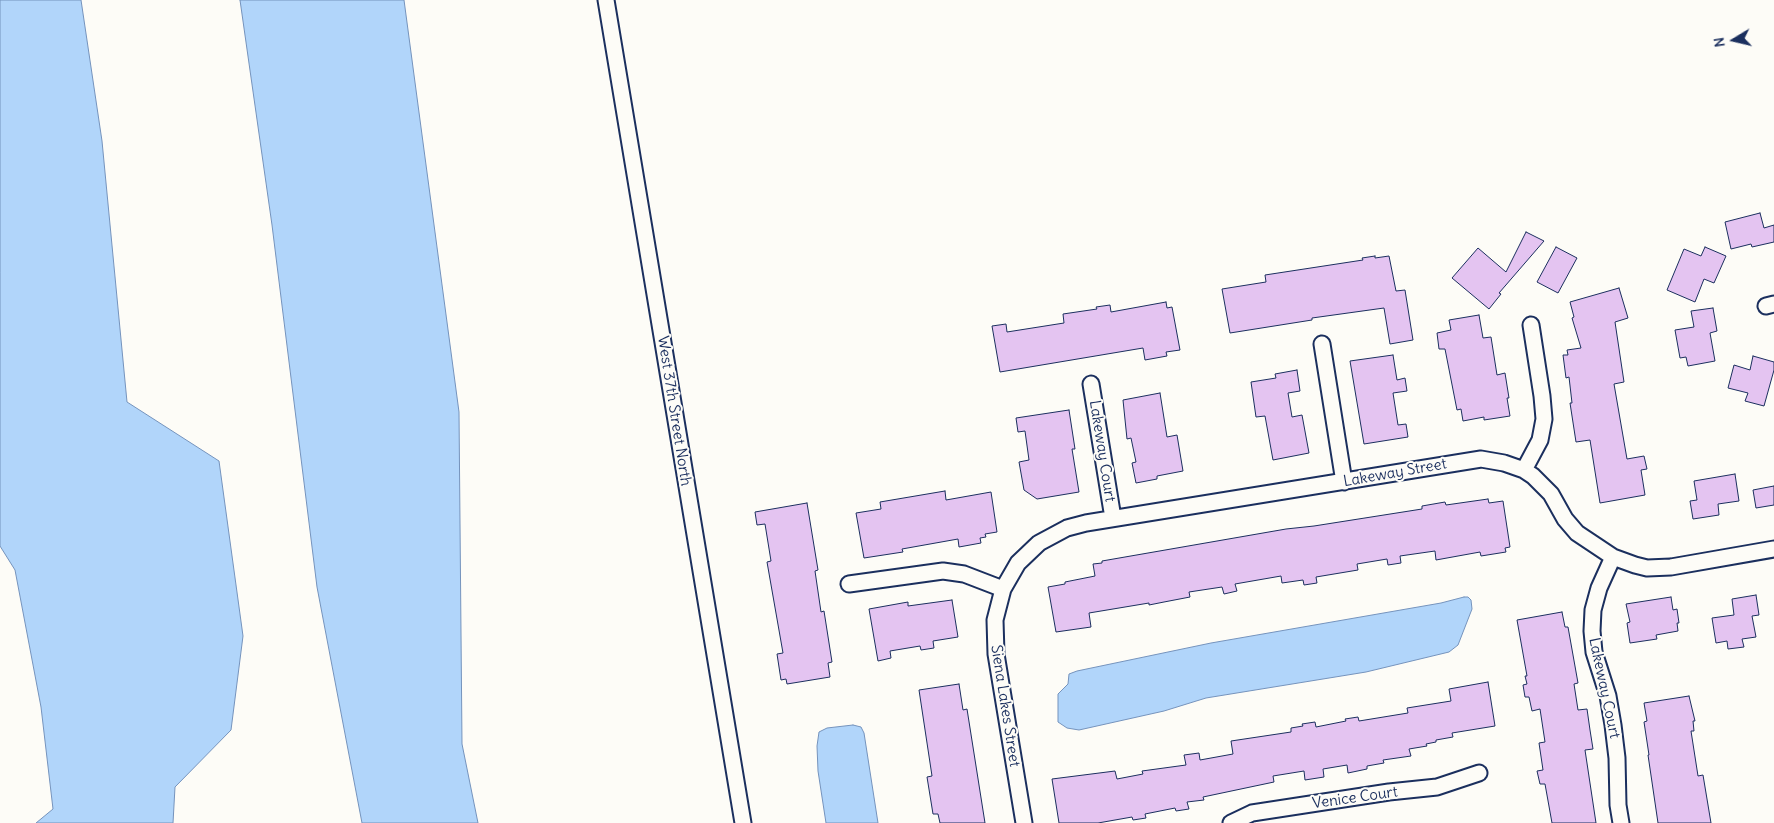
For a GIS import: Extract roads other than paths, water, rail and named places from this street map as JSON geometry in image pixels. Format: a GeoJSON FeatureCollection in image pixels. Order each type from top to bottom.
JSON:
{"type":"FeatureCollection","features":[{"type":"Feature","properties":{"kind":"street","name":"West 37th Street North"},"geometry":{"type":"LineString","coordinates":[[606,0],[743,823]]}},
{"type":"Feature","properties":{"kind":"street"},"geometry":{"type":"LineString","coordinates":[[1524,470],[1540,440],[1544,419],[1531,325]]}},
{"type":"Feature","properties":{"kind":"street"},"geometry":{"type":"LineString","coordinates":[[1322,344],[1344,482]]}},
{"type":"Feature","properties":{"kind":"street","name":"Lakeway Court"},"geometry":{"type":"LineString","coordinates":[[1091,384],[1113,518]]}},
{"type":"Feature","properties":{"kind":"street","name":"Lakeway Street"},"geometry":{"type":"LineString","coordinates":[[1003,589],[1018,563],[1039,543],[1067,528],[1113,518],[1481,459],[1504,463],[1524,470],[1543,484],[1571,528],[1584,539],[1613,557],[1635,565],[1659,568],[1774,550]]}},
{"type":"Feature","properties":{"kind":"street","name":"Lakeway Court"},"geometry":{"type":"LineString","coordinates":[[1613,557],[1599,588],[1593,610],[1592,631],[1594,652],[1608,696],[1613,725],[1617,758],[1618,805],[1621,823]]}},
{"type":"Feature","properties":{"kind":"street"},"geometry":{"type":"LineString","coordinates":[[849,584],[942,571],[964,574],[1003,589]]}},
{"type":"Feature","properties":{"kind":"street","name":"Siena Lakes Street"},"geometry":{"type":"LineString","coordinates":[[1003,589],[995,620],[996,654],[1024,823]]}},
{"type":"Feature","properties":{"kind":"street","name":"Venice Court"},"geometry":{"type":"LineString","coordinates":[[1231,823],[1252,813],[1389,792],[1437,787],[1479,773]]}},
{"type":"Feature","properties":{"kind":"water"},"geometry":{"type":"Polygon","coordinates":[[[0,0],[81,0],[102,141],[127,402],[219,461],[243,636],[231,730],[175,787],[173,823],[36,823],[53,809],[41,707],[15,570],[0,546],[0,0]]]}},
{"type":"Feature","properties":{"kind":"water"},"geometry":{"type":"Polygon","coordinates":[[[240,0],[404,0],[459,412],[462,744],[478,823],[362,823],[317,587],[272,225],[240,0]]]}},
{"type":"Feature","properties":{"kind":"water"},"geometry":{"type":"Polygon","coordinates":[[[1468,597],[1471,600],[1472,609],[1458,645],[1449,652],[1366,672],[1206,698],[1164,711],[1079,730],[1067,728],[1058,722],[1058,694],[1068,684],[1069,674],[1077,671],[1211,643],[1441,603],[1468,597]]]}},
{"type":"Feature","properties":{"kind":"water"},"geometry":{"type":"Polygon","coordinates":[[[853,725],[861,727],[864,733],[878,823],[826,823],[818,771],[817,746],[819,732],[827,728],[853,725]]]}}]}
